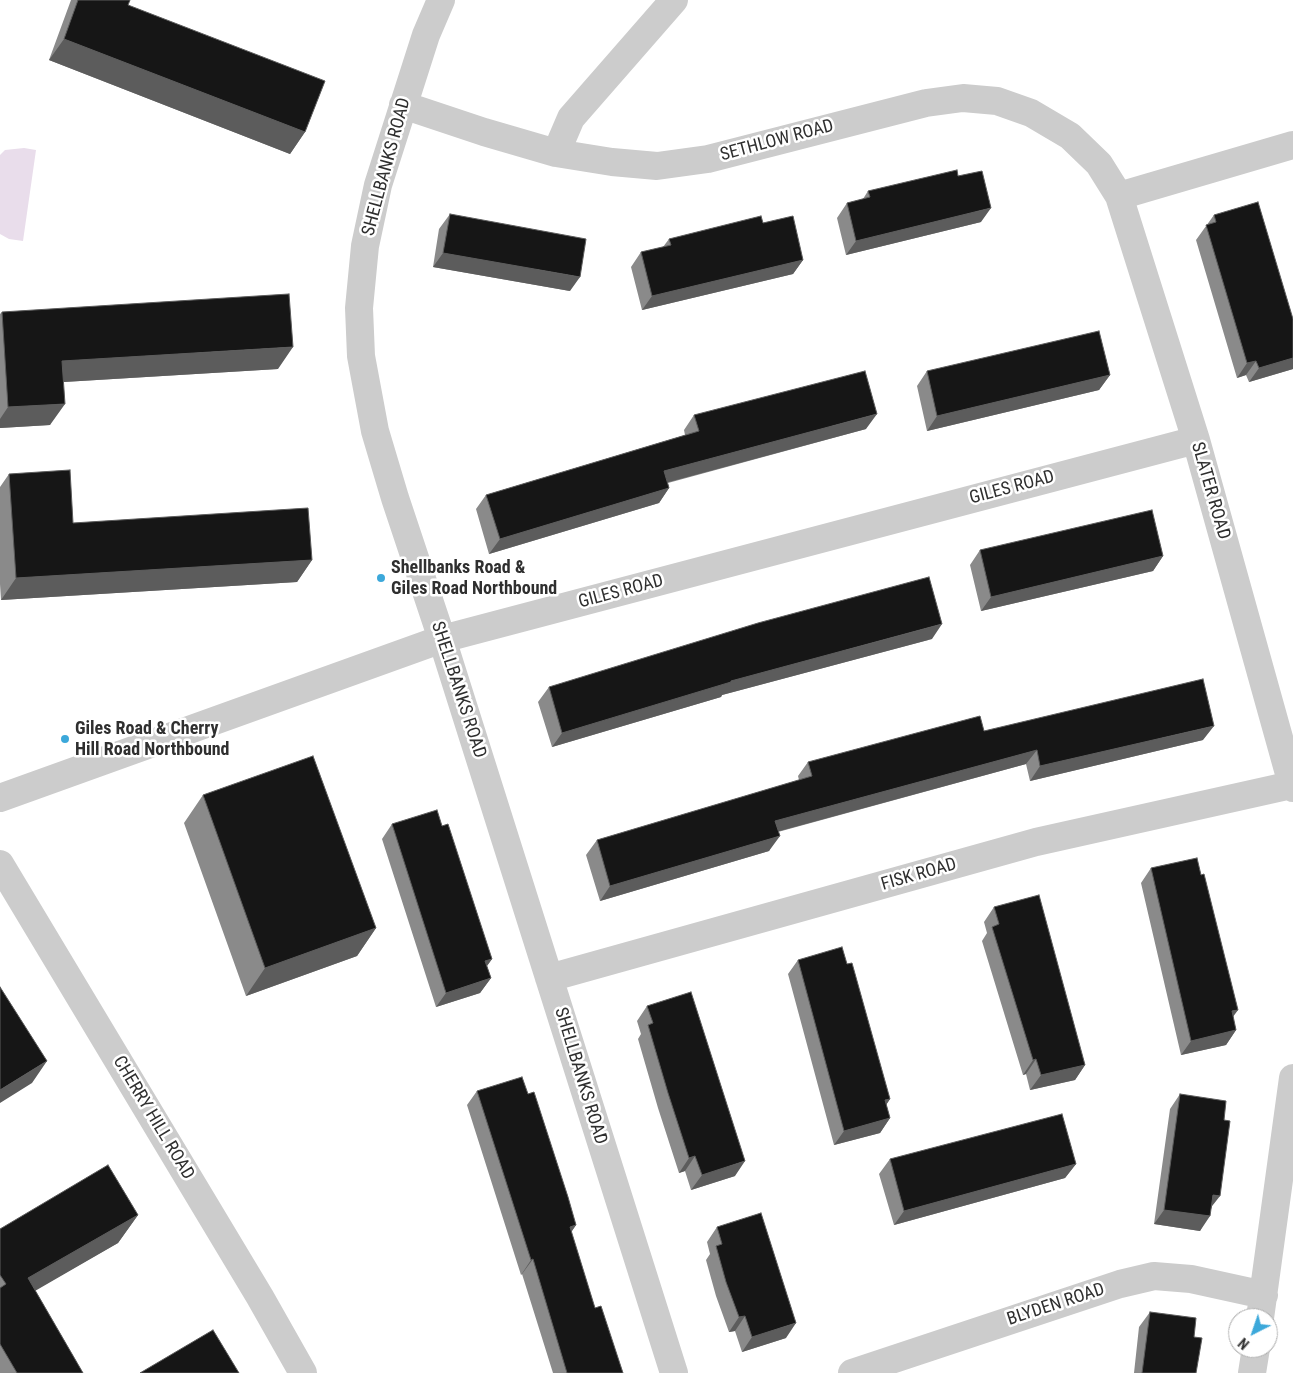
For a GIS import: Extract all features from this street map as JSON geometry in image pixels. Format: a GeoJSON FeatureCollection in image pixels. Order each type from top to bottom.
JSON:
{"type":"FeatureCollection","features":[{"type":"Feature","properties":{"kind":"street","name":"SHELLBANKS ROAD"},"geometry":{"type":"LineString","coordinates":[[442,0],[426,34],[378,185],[365,246],[359,308],[361,356],[375,431],[674,1373]]}},
{"type":"Feature","properties":{"kind":"street"},"geometry":{"type":"LineString","coordinates":[[556,153],[571,118],[674,0]]}},
{"type":"Feature","properties":{"kind":"street","name":"SETHLOW ROAD"},"geometry":{"type":"LineString","coordinates":[[403,104],[484,132],[556,153],[612,162],[657,166],[700,160],[926,103],[963,98],[997,101],[1022,110],[1070,136],[1099,164],[1119,196]]}},
{"type":"Feature","properties":{"kind":"street"},"geometry":{"type":"LineString","coordinates":[[1119,196],[1292,147]]}},
{"type":"Feature","properties":{"kind":"street","name":"SLATER ROAD"},"geometry":{"type":"LineString","coordinates":[[1119,196],[1196,440],[1293,787]]}},
{"type":"Feature","properties":{"kind":"street","name":"GILES ROAD"},"geometry":{"type":"LineString","coordinates":[[0,798],[442,639],[1196,440]]}},
{"type":"Feature","properties":{"kind":"street","name":"FISK ROAD"},"geometry":{"type":"LineString","coordinates":[[549,978],[1036,842],[1293,787]]}},
{"type":"Feature","properties":{"kind":"street","name":"CHERRY HILL ROAD"},"geometry":{"type":"LineString","coordinates":[[0,864],[260,1297],[303,1373]]}},
{"type":"Feature","properties":{"kind":"street"},"geometry":{"type":"LineString","coordinates":[[1262,1307],[1293,1078]]}},
{"type":"Feature","properties":{"kind":"street","name":"BLYDEN ROAD"},"geometry":{"type":"LineString","coordinates":[[852,1373],[1120,1284],[1154,1276],[1191,1280],[1262,1307]]}},
{"type":"Feature","properties":{"kind":"street"},"geometry":{"type":"LineString","coordinates":[[1252,1373],[1254,1358]]}},
{"type":"Feature","properties":{"kind":"shaded area"},"geometry":{"type":"Polygon","coordinates":[[[24,148],[36,150],[23,241],[9,239],[0,234],[0,155],[5,150],[24,148]]]}},
{"type":"Feature","properties":{"kind":"building"},"geometry":{"type":"Polygon","coordinates":[[[78,0],[130,0],[128,5],[325,81],[305,132],[64,39],[78,0]]]}},
{"type":"Feature","properties":{"kind":"building"},"geometry":{"type":"Polygon","coordinates":[[[957,170],[958,176],[982,171],[991,208],[856,241],[847,203],[870,197],[868,191],[957,170]]]}},
{"type":"Feature","properties":{"kind":"building"},"geometry":{"type":"Polygon","coordinates":[[[1258,202],[1293,319],[1293,358],[1259,368],[1256,361],[1247,363],[1206,225],[1216,222],[1214,215],[1258,202]]]}},
{"type":"Feature","properties":{"kind":"building"},"geometry":{"type":"Polygon","coordinates":[[[450,214],[586,239],[580,277],[443,253],[450,214]]]}},
{"type":"Feature","properties":{"kind":"building"},"geometry":{"type":"Polygon","coordinates":[[[761,216],[763,223],[793,216],[803,260],[652,296],[641,252],[671,245],[669,239],[761,216]]]}},
{"type":"Feature","properties":{"kind":"building"},"geometry":{"type":"Polygon","coordinates":[[[289,294],[293,347],[62,361],[65,404],[8,407],[2,312],[289,294]]]}},
{"type":"Feature","properties":{"kind":"building"},"geometry":{"type":"Polygon","coordinates":[[[1099,331],[1110,375],[937,416],[927,371],[1099,331]]]}},
{"type":"Feature","properties":{"kind":"building"},"geometry":{"type":"Polygon","coordinates":[[[865,371],[877,414],[664,471],[669,488],[500,539],[486,495],[699,431],[694,415],[865,371]]]}},
{"type":"Feature","properties":{"kind":"building"},"geometry":{"type":"Polygon","coordinates":[[[70,470],[73,523],[308,508],[312,560],[16,578],[9,474],[70,470]]]}},
{"type":"Feature","properties":{"kind":"building"},"geometry":{"type":"Polygon","coordinates":[[[1152,510],[1163,556],[991,597],[980,550],[1152,510]]]}},
{"type":"Feature","properties":{"kind":"building"},"geometry":{"type":"Polygon","coordinates":[[[929,577],[942,624],[731,681],[562,733],[549,687],[758,623],[929,577]]]}},
{"type":"Feature","properties":{"kind":"building"},"geometry":{"type":"Polygon","coordinates":[[[1203,679],[1214,726],[1040,766],[1037,750],[775,821],[780,836],[610,886],[597,840],[812,776],[808,762],[980,716],[984,731],[1203,679]]]}},
{"type":"Feature","properties":{"kind":"building"},"geometry":{"type":"Polygon","coordinates":[[[313,756],[376,928],[265,968],[203,795],[313,756]]]}},
{"type":"Feature","properties":{"kind":"building"},"geometry":{"type":"Polygon","coordinates":[[[437,810],[442,826],[448,824],[492,959],[485,961],[491,978],[446,993],[392,824],[437,810]]]}},
{"type":"Feature","properties":{"kind":"building"},"geometry":{"type":"Polygon","coordinates":[[[1197,858],[1201,875],[1204,874],[1238,1010],[1232,1011],[1236,1030],[1191,1041],[1151,868],[1197,858]]]}},
{"type":"Feature","properties":{"kind":"building"},"geometry":{"type":"Polygon","coordinates":[[[1039,895],[1085,1065],[1041,1075],[1036,1059],[1033,1060],[992,927],[999,924],[994,907],[1039,895]]]}},
{"type":"Feature","properties":{"kind":"building"},"geometry":{"type":"Polygon","coordinates":[[[842,947],[847,964],[852,963],[890,1099],[885,1100],[890,1118],[844,1131],[798,960],[842,947]]]}},
{"type":"Feature","properties":{"kind":"building"},"geometry":{"type":"Polygon","coordinates":[[[0,987],[47,1061],[0,1090],[0,987]]]}},
{"type":"Feature","properties":{"kind":"building"},"geometry":{"type":"Polygon","coordinates":[[[691,992],[745,1161],[702,1175],[695,1156],[689,1158],[648,1025],[653,1023],[647,1006],[691,992]]]}},
{"type":"Feature","properties":{"kind":"building"},"geometry":{"type":"Polygon","coordinates":[[[522,1077],[528,1094],[534,1092],[576,1225],[570,1227],[595,1308],[601,1306],[623,1373],[567,1373],[533,1259],[531,1260],[477,1091],[522,1077]]]}},
{"type":"Feature","properties":{"kind":"building"},"geometry":{"type":"Polygon","coordinates":[[[1180,1094],[1226,1101],[1224,1120],[1230,1121],[1220,1196],[1213,1195],[1210,1216],[1164,1210],[1180,1094]]]}},
{"type":"Feature","properties":{"kind":"building"},"geometry":{"type":"Polygon","coordinates":[[[1062,1114],[1076,1164],[904,1211],[890,1159],[1062,1114]]]}},
{"type":"Feature","properties":{"kind":"building"},"geometry":{"type":"Polygon","coordinates":[[[108,1165],[138,1215],[28,1278],[83,1373],[17,1373],[0,1344],[0,1288],[6,1284],[0,1275],[0,1229],[108,1165]]]}},
{"type":"Feature","properties":{"kind":"building"},"geometry":{"type":"Polygon","coordinates":[[[761,1213],[796,1323],[752,1337],[745,1316],[739,1317],[726,1282],[716,1246],[722,1244],[717,1227],[761,1213]]]}},
{"type":"Feature","properties":{"kind":"building"},"geometry":{"type":"Polygon","coordinates":[[[1150,1312],[1196,1318],[1194,1337],[1202,1338],[1196,1373],[1142,1373],[1150,1312]]]}},
{"type":"Feature","properties":{"kind":"building"},"geometry":{"type":"Polygon","coordinates":[[[213,1330],[239,1373],[140,1373],[213,1330]]]}},
{"type":"Feature","properties":{"kind":"place","name":"Shellbanks Road & Giles Road Northbound"},"geometry":{"type":"Point","coordinates":[381,578]}},
{"type":"Feature","properties":{"kind":"place","name":"Giles Road & Cherry Hill Road Northbound"},"geometry":{"type":"Point","coordinates":[65,739]}}]}
